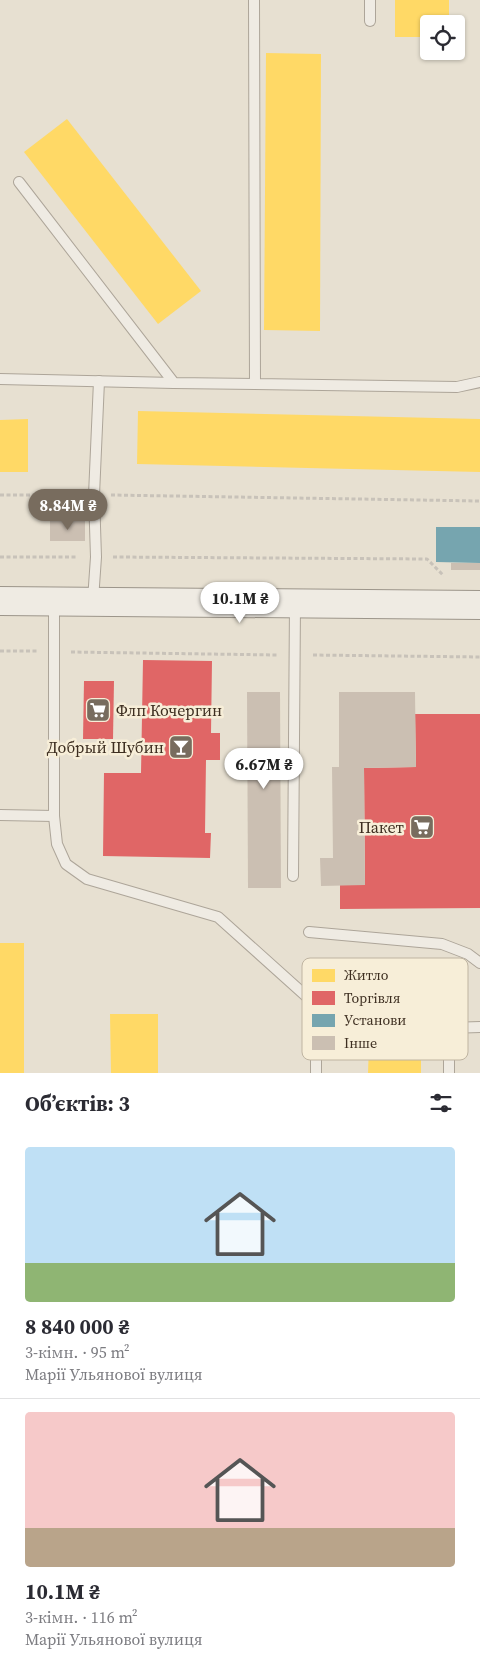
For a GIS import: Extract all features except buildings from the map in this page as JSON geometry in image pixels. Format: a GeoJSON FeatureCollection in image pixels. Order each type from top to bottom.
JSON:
{"type":"FeatureCollection","features":[{"type":"Feature","properties":{"kind":"street"},"geometry":{"type":"LineString","coordinates":[[0,601],[480,605]]}},
{"type":"Feature","properties":{"kind":"lane"},"geometry":{"type":"LineString","coordinates":[[254,0],[256,384]]}},
{"type":"Feature","properties":{"kind":"lane"},"geometry":{"type":"LineString","coordinates":[[370,0],[370,21]]}},
{"type":"Feature","properties":{"kind":"lane"},"geometry":{"type":"LineString","coordinates":[[19,182],[174,383]]}},
{"type":"Feature","properties":{"kind":"lane"},"geometry":{"type":"LineString","coordinates":[[0,379],[457,387],[480,382]]}},
{"type":"Feature","properties":{"kind":"lane"},"geometry":{"type":"LineString","coordinates":[[93,601],[96,557],[94,495],[99,381]]}},
{"type":"Feature","properties":{"kind":"lane"},"geometry":{"type":"LineString","coordinates":[[54,601],[54,816],[57,844],[66,864],[87,879],[218,918],[302,992]]}},
{"type":"Feature","properties":{"kind":"lane"},"geometry":{"type":"LineString","coordinates":[[293,876],[294,603]]}},
{"type":"Feature","properties":{"kind":"lane"},"geometry":{"type":"LineString","coordinates":[[0,815],[54,816]]}},
{"type":"Feature","properties":{"kind":"lane"},"geometry":{"type":"LineString","coordinates":[[309,932],[442,944],[468,954],[480,963]]}},
{"type":"Feature","properties":{"kind":"lane"},"geometry":{"type":"LineString","coordinates":[[316,1060],[316,1073]]}},
{"type":"Feature","properties":{"kind":"lane"},"geometry":{"type":"LineString","coordinates":[[449,1060],[449,1073]]}},
{"type":"Feature","properties":{"kind":"path"},"geometry":{"type":"LineString","coordinates":[[0,495],[480,501]]}},
{"type":"Feature","properties":{"kind":"path"},"geometry":{"type":"LineString","coordinates":[[0,557],[427,559],[443,576],[452,576]]}},
{"type":"Feature","properties":{"kind":"path"},"geometry":{"type":"LineString","coordinates":[[0,651],[480,657]]}},
{"type":"Feature","properties":{"kind":"place","name":"Флп Кочергин"},"geometry":{"type":"Point","coordinates":[98,710]}},
{"type":"Feature","properties":{"kind":"place","name":"Добрый Шубин"},"geometry":{"type":"Point","coordinates":[181,747]}},
{"type":"Feature","properties":{"kind":"place","name":"Пакет"},"geometry":{"type":"Point","coordinates":[422,827]}}]}
